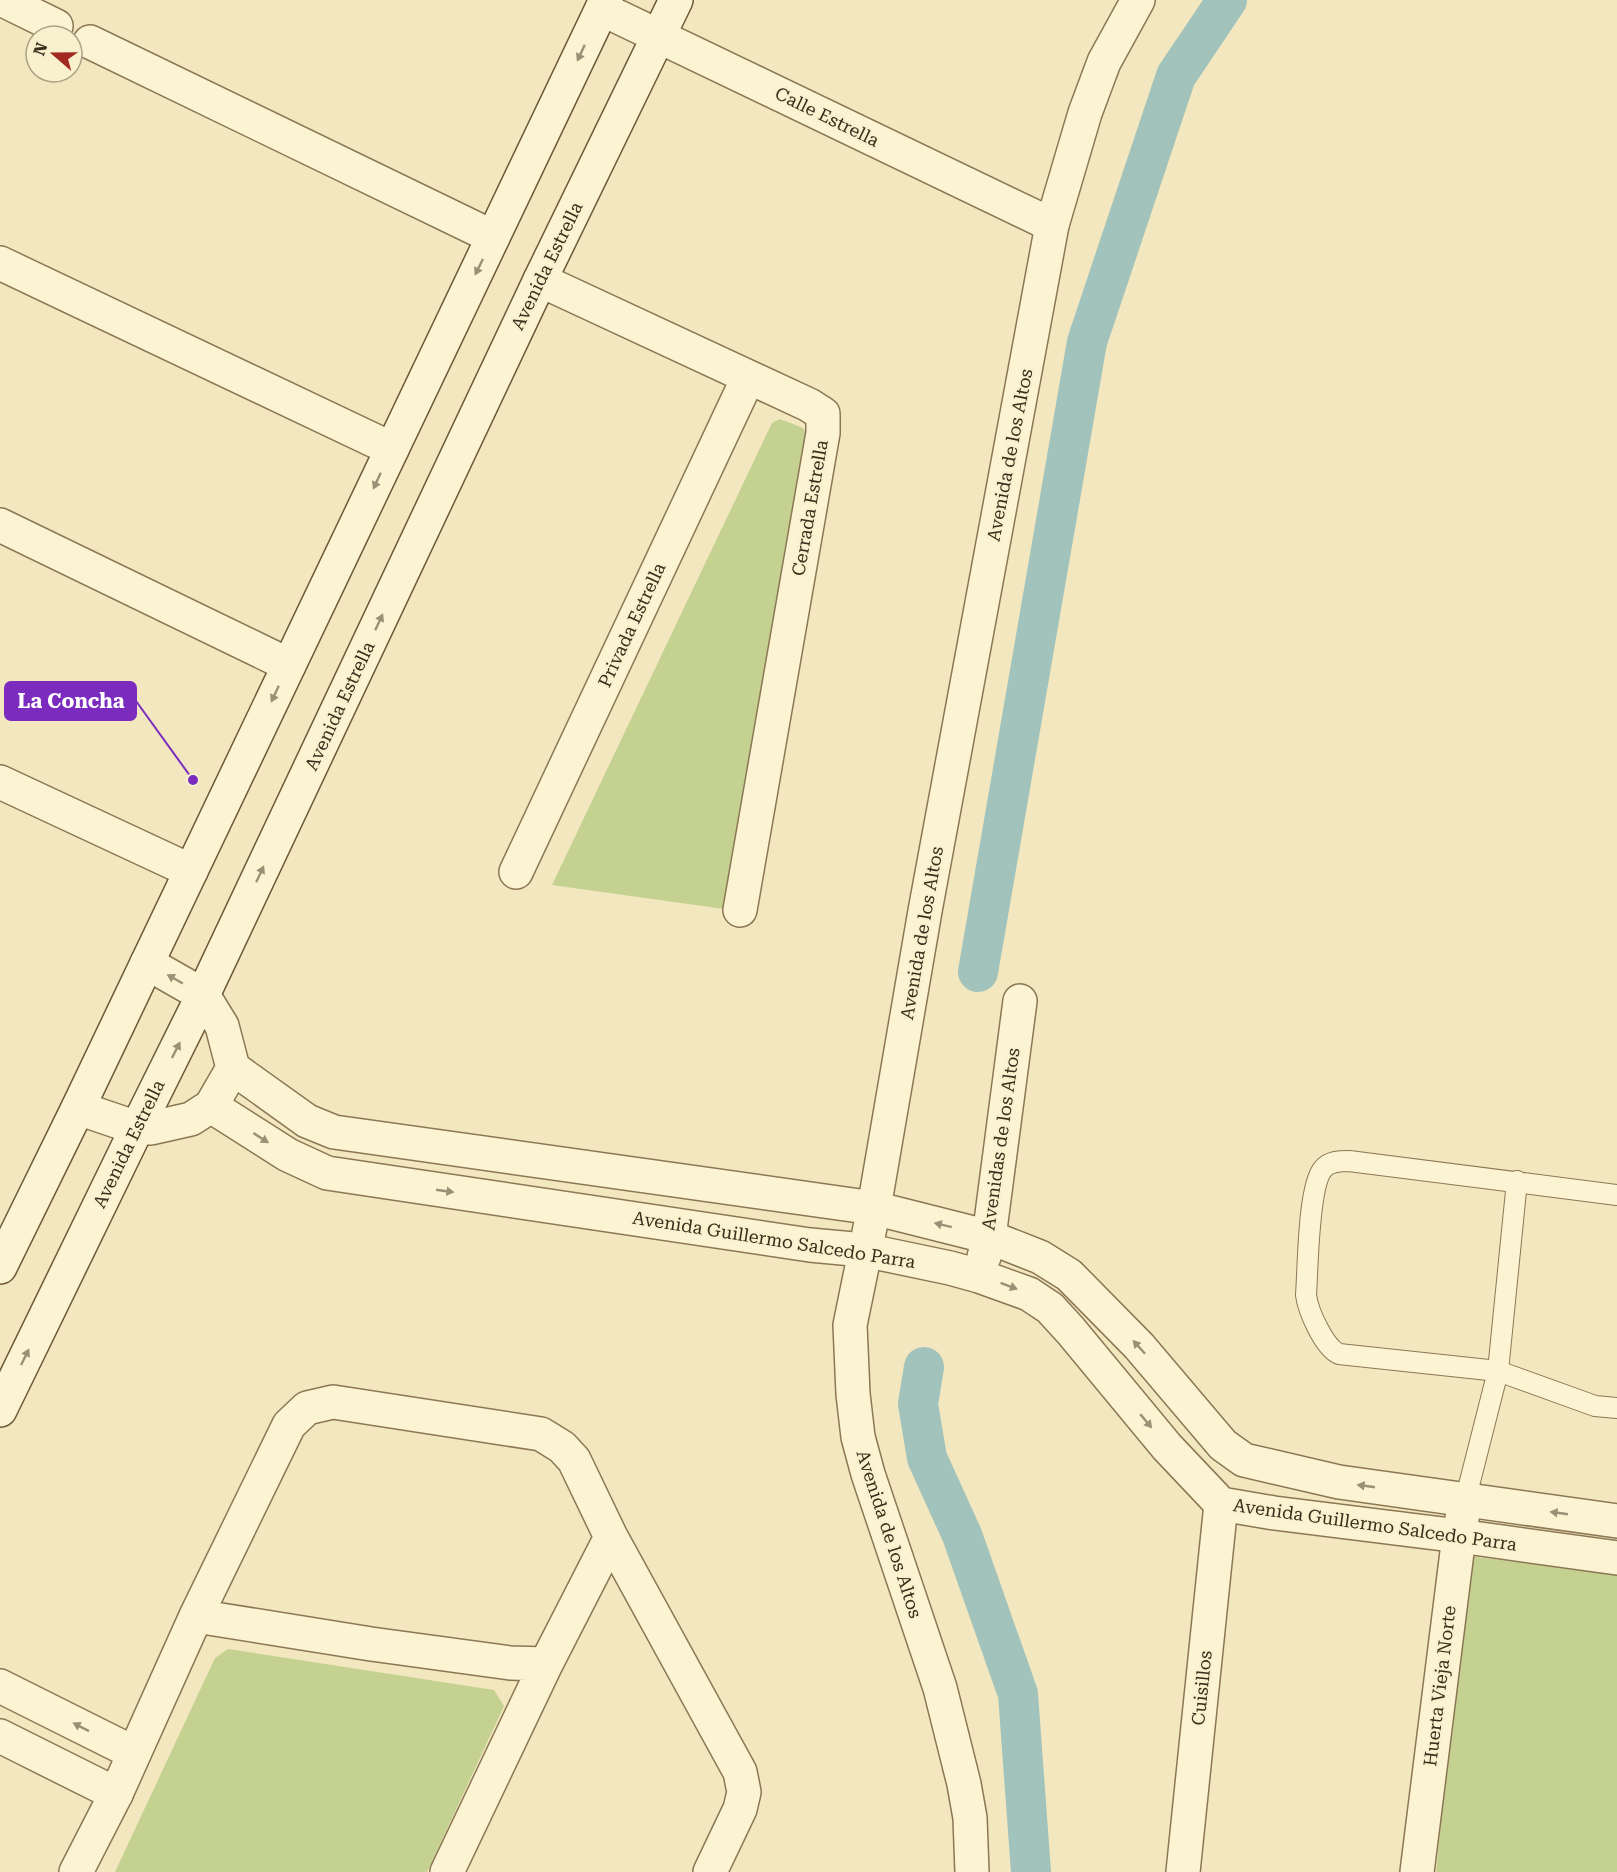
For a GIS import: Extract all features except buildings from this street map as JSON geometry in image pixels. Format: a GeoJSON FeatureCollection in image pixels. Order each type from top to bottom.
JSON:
{"type":"FeatureCollection","features":[{"type":"Feature","properties":{"kind":"street"},"geometry":{"type":"LineString","coordinates":[[3,0],[52,24]]}},
{"type":"Feature","properties":{"kind":"street","name":"Avenida Estrella"},"geometry":{"type":"LineString","coordinates":[[0,1410],[203,995],[540,280],[676,0]]}},
{"type":"Feature","properties":{"kind":"street","name":"Avenida de los Altos"},"geometry":{"type":"LineString","coordinates":[[972,1872],[970,1818],[940,1688],[868,1474],[858,1437],[852,1394],[850,1325],[874,1208],[927,899],[1052,225],[1085,112],[1104,62],[1138,0]]}},
{"type":"Feature","properties":{"kind":"street"},"geometry":{"type":"LineString","coordinates":[[0,1267],[604,4]]}},
{"type":"Feature","properties":{"kind":"street","name":"Calle Estrella"},"geometry":{"type":"LineString","coordinates":[[604,4],[658,37],[1052,225]]}},
{"type":"Feature","properties":{"kind":"street"},"geometry":{"type":"LineString","coordinates":[[90,42],[493,237]]}},
{"type":"Feature","properties":{"kind":"street"},"geometry":{"type":"LineString","coordinates":[[0,263],[392,449]]}},
{"type":"Feature","properties":{"kind":"street","name":"Cerrada Estrella"},"geometry":{"type":"LineString","coordinates":[[540,280],[809,405],[823,414],[823,433],[740,910]]}},
{"type":"Feature","properties":{"kind":"street","name":"Privada Estrella"},"geometry":{"type":"LineString","coordinates":[[516,872],[748,378]]}},
{"type":"Feature","properties":{"kind":"street"},"geometry":{"type":"LineString","coordinates":[[0,525],[289,665]]}},
{"type":"Feature","properties":{"kind":"street"},"geometry":{"type":"LineString","coordinates":[[0,782],[191,871]]}},
{"type":"Feature","properties":{"kind":"street"},"geometry":{"type":"LineString","coordinates":[[78,1108],[137,1128],[151,1128],[190,1119],[211,1106],[233,1068],[222,1026],[203,995],[147,963]]}},
{"type":"Feature","properties":{"kind":"street","name":"Avenidas de los Altos"},"geometry":{"type":"LineString","coordinates":[[979,1276],[989,1237],[1020,1001]]}},
{"type":"Feature","properties":{"kind":"street","name":"Avenida Guillermo Salcedo Parra"},"geometry":{"type":"LineString","coordinates":[[233,1068],[307,1121],[334,1132],[874,1208],[989,1237],[1040,1257],[1069,1275],[1139,1346],[1223,1445],[1244,1460],[1339,1482],[1617,1521]]}},
{"type":"Feature","properties":{"kind":"street","name":"Avenida Guillermo Salcedo Parra"},"geometry":{"type":"LineString","coordinates":[[211,1106],[288,1155],[327,1173],[810,1245],[864,1250],[979,1276],[1029,1294],[1050,1308],[1167,1447],[1221,1504],[1617,1558]]}},
{"type":"Feature","properties":{"kind":"street"},"geometry":{"type":"LineString","coordinates":[[288,1155],[307,1121]]}},
{"type":"Feature","properties":{"kind":"street"},"geometry":{"type":"LineString","coordinates":[[575,1210],[581,1167]]}},
{"type":"Feature","properties":{"kind":"street"},"geometry":{"type":"LineString","coordinates":[[76,1872],[116,1794],[196,1616],[289,1425],[307,1408],[333,1402],[541,1434],[562,1447],[574,1460],[611,1537],[740,1772],[744,1792],[740,1809],[710,1872]]}},
{"type":"Feature","properties":{"kind":"street","name":"Huerta Vieja Norte"},"geometry":{"type":"LineString","coordinates":[[1417,1872],[1465,1501]]}},
{"type":"Feature","properties":{"kind":"street","name":"Cuisillos"},"geometry":{"type":"LineString","coordinates":[[1183,1872],[1221,1504]]}},
{"type":"Feature","properties":{"kind":"street"},"geometry":{"type":"LineString","coordinates":[[447,1872],[546,1664],[611,1537]]}},
{"type":"Feature","properties":{"kind":"street"},"geometry":{"type":"LineString","coordinates":[[196,1616],[371,1644],[510,1663],[546,1664]]}},
{"type":"Feature","properties":{"kind":"street"},"geometry":{"type":"LineString","coordinates":[[0,1686],[134,1753]]}},
{"type":"Feature","properties":{"kind":"street"},"geometry":{"type":"LineString","coordinates":[[0,1736],[116,1794]]}},
{"type":"Feature","properties":{"kind":"lane"},"geometry":{"type":"LineString","coordinates":[[1617,1195],[1349,1161],[1328,1164],[1322,1169],[1314,1189],[1306,1295],[1307,1306],[1332,1351],[1349,1356],[1498,1371],[1595,1406],[1617,1408]]}},
{"type":"Feature","properties":{"kind":"lane"},"geometry":{"type":"LineString","coordinates":[[1465,1501],[1498,1371],[1517,1181]]}},
{"type":"Feature","properties":{"kind":"green space"},"geometry":{"type":"Polygon","coordinates":[[[780,419],[803,428],[809,436],[724,909],[552,885],[772,423],[780,419]]]}},
{"type":"Feature","properties":{"kind":"green space"},"geometry":{"type":"Polygon","coordinates":[[[1467,1556],[1617,1574],[1617,1872],[1436,1872],[1467,1556]]]}},
{"type":"Feature","properties":{"kind":"green space"},"geometry":{"type":"Polygon","coordinates":[[[228,1649],[494,1690],[504,1706],[427,1872],[115,1872],[215,1658],[228,1649]]]}},
{"type":"Feature","properties":{"kind":"waterway"},"geometry":{"type":"LineString","coordinates":[[978,972],[1087,342],[1176,76],[1227,0]]}},
{"type":"Feature","properties":{"kind":"waterway"},"geometry":{"type":"LineString","coordinates":[[924,1367],[918,1404],[927,1458],[962,1535],[1018,1694],[1031,1872]]}},
{"type":"Feature","properties":{"kind":"place","name":"La Concha"},"geometry":{"type":"Point","coordinates":[193,780]}}]}
